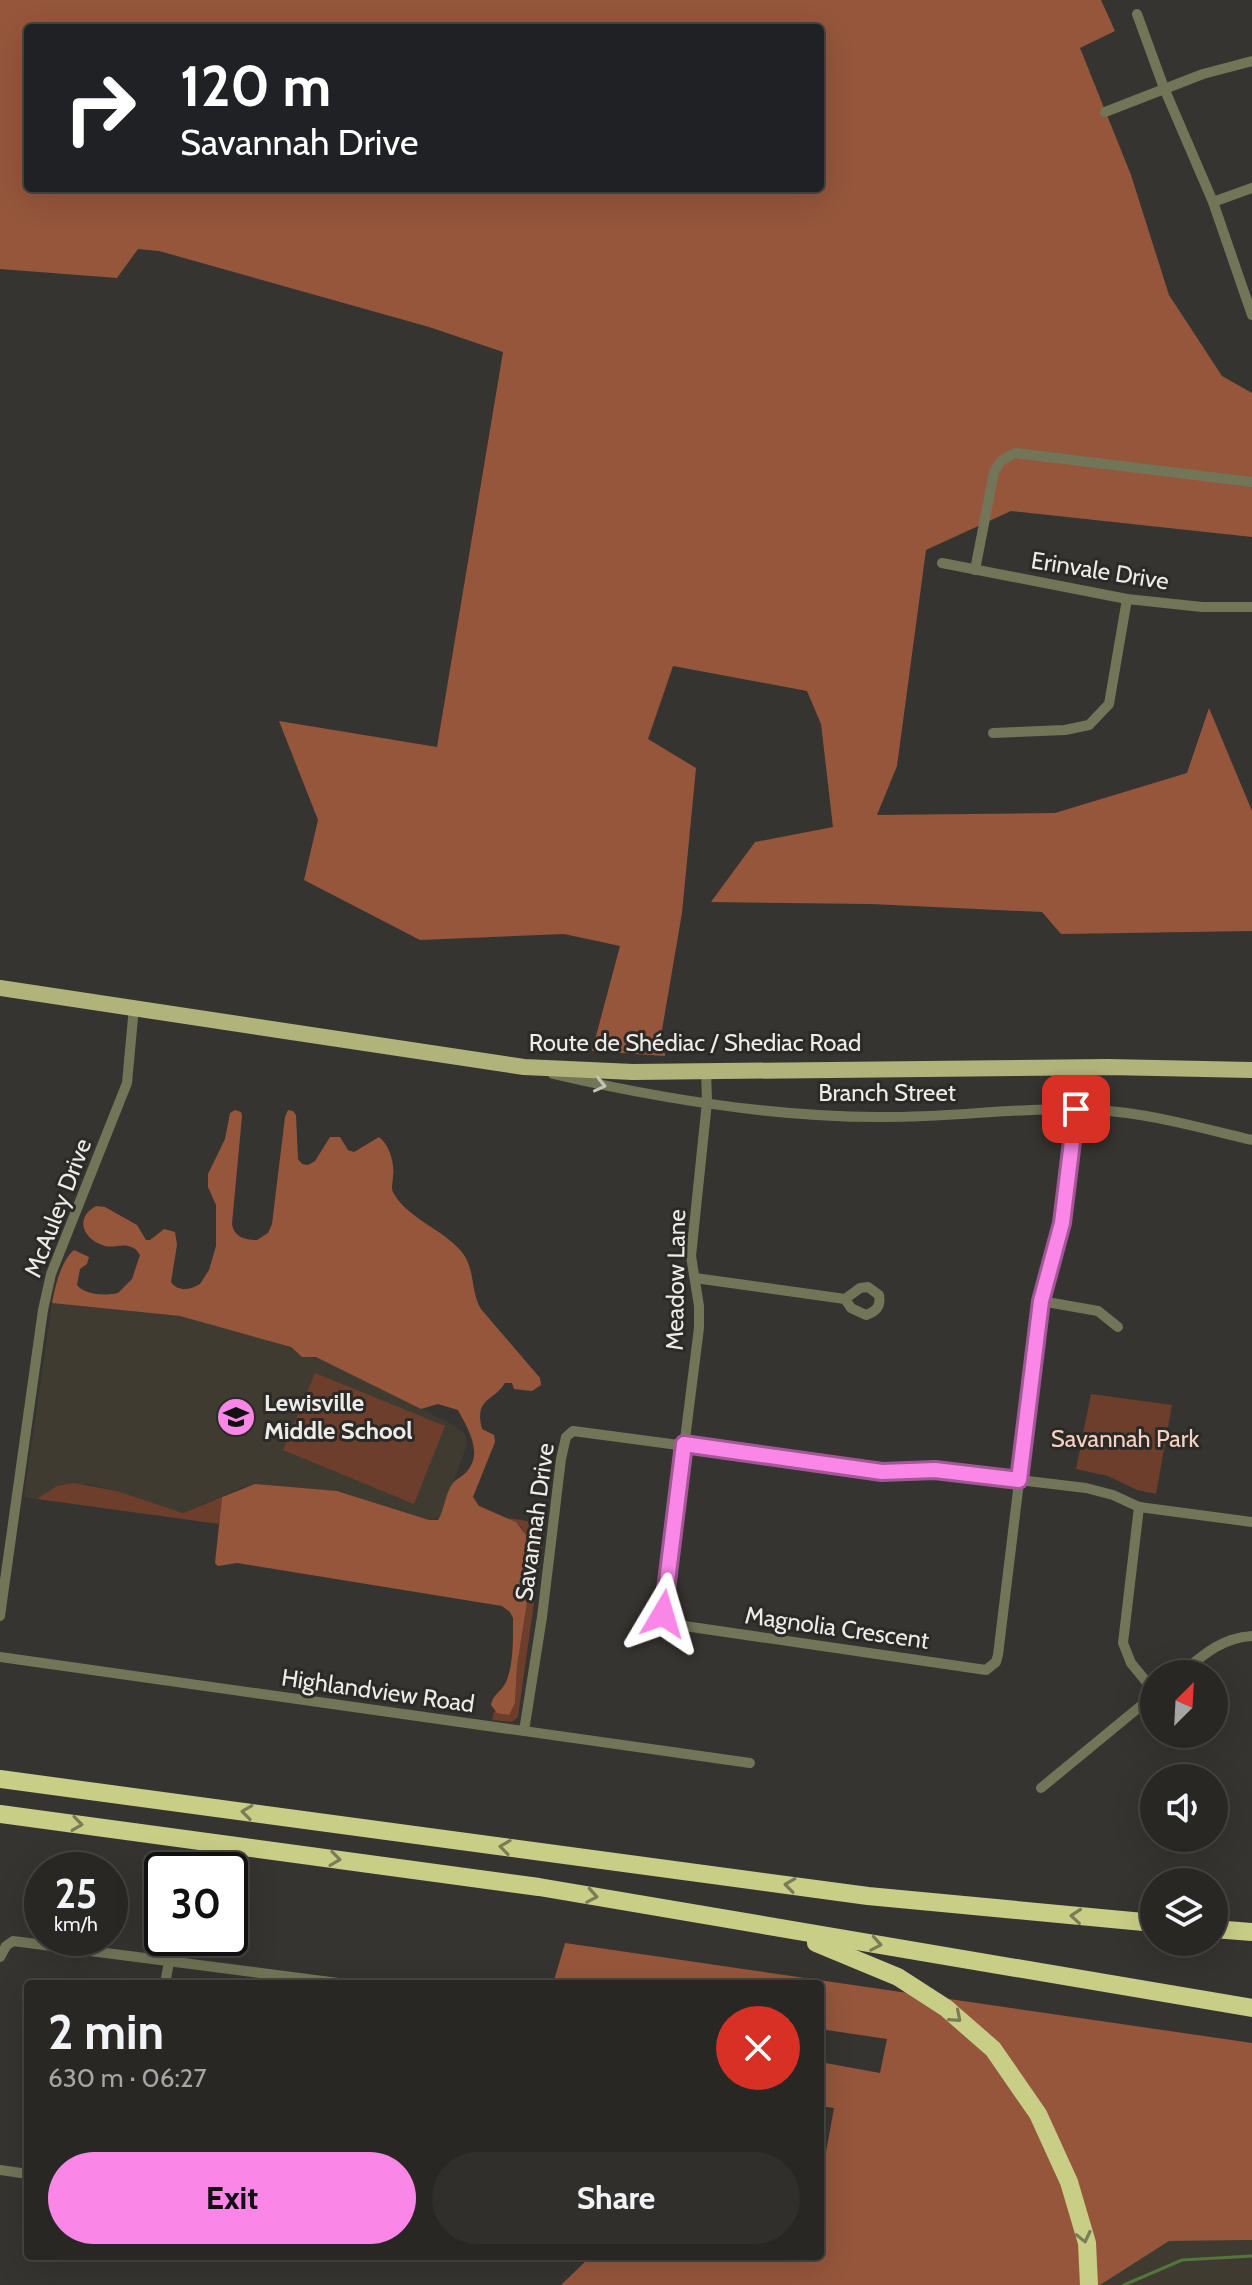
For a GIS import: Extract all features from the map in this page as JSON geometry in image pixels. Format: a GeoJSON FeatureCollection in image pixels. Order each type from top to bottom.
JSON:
{"type":"FeatureCollection","features":[{"type":"Feature","properties":{"kind":"highway"},"geometry":{"type":"LineString","coordinates":[[0,1779],[868,1896],[1140,1922]]}},
{"type":"Feature","properties":{"kind":"highway"},"geometry":{"type":"LineString","coordinates":[[0,1814],[539,1887],[1252,2008]]}},
{"type":"Feature","properties":{"kind":"highway"},"geometry":{"type":"LineString","coordinates":[[760,1925],[845,1953],[898,1977],[946,2008],[993,2049],[1038,2114],[1069,2182],[1087,2243],[1089,2285]]}},
{"type":"Feature","properties":{"kind":"highway"},"geometry":{"type":"LineString","coordinates":[[1228,1930],[1252,1932]]}},
{"type":"Feature","properties":{"kind":"main road","name":"Route de Shédiac / Shediac Road"},"geometry":{"type":"LineString","coordinates":[[0,988],[524,1067],[633,1072],[1108,1067],[1252,1070]]}},
{"type":"Feature","properties":{"kind":"street"},"geometry":{"type":"LineString","coordinates":[[1137,14],[1164,88],[1213,202],[1252,315]]}},
{"type":"Feature","properties":{"kind":"street"},"geometry":{"type":"LineString","coordinates":[[1105,112],[1164,88],[1252,61]]}},
{"type":"Feature","properties":{"kind":"street"},"geometry":{"type":"LineString","coordinates":[[1213,202],[1252,188]]}},
{"type":"Feature","properties":{"kind":"street"},"geometry":{"type":"LineString","coordinates":[[975,570],[994,472],[1001,461],[1015,453],[1252,482]]}},
{"type":"Feature","properties":{"kind":"street","name":"Erinvale Drive"},"geometry":{"type":"LineString","coordinates":[[942,563],[1127,599],[1202,607],[1252,607]]}},
{"type":"Feature","properties":{"kind":"street"},"geometry":{"type":"LineString","coordinates":[[993,733],[1065,730],[1089,725],[1109,704],[1127,599]]}},
{"type":"Feature","properties":{"kind":"street","name":"McAuley Drive"},"geometry":{"type":"LineString","coordinates":[[0,1616],[43,1310],[51,1274],[127,1083],[134,1007]]}},
{"type":"Feature","properties":{"kind":"street","name":"Branch Street"},"geometry":{"type":"LineString","coordinates":[[524,1067],[613,1088],[824,1115],[878,1117],[1076,1109],[1156,1118],[1252,1140]]}},
{"type":"Feature","properties":{"kind":"street","name":"Meadow Lane"},"geometry":{"type":"LineString","coordinates":[[684,1444],[699,1328],[691,1256],[707,1102],[706,1069]]}},
{"type":"Feature","properties":{"kind":"street"},"geometry":{"type":"LineString","coordinates":[[1019,1480],[1041,1301],[1062,1223],[1076,1109]]}},
{"type":"Feature","properties":{"kind":"street"},"geometry":{"type":"LineString","coordinates":[[695,1278],[845,1299]]}},
{"type":"Feature","properties":{"kind":"street"},"geometry":{"type":"LineString","coordinates":[[1041,1301],[1098,1311],[1118,1327]]}},
{"type":"Feature","properties":{"kind":"street","name":"Savannah Drive"},"geometry":{"type":"LineString","coordinates":[[524,1731],[566,1437],[573,1431],[882,1472],[935,1470],[1086,1488],[1113,1495],[1139,1507],[1252,1522]]}},
{"type":"Feature","properties":{"kind":"street","name":"Magnolia Crescent"},"geometry":{"type":"LineString","coordinates":[[684,1444],[663,1614],[666,1621],[986,1670],[996,1662],[998,1655],[1019,1480]]}},
{"type":"Feature","properties":{"kind":"street"},"geometry":{"type":"LineString","coordinates":[[1139,1507],[1123,1643],[1140,1675]]}},
{"type":"Feature","properties":{"kind":"street"},"geometry":{"type":"LineString","coordinates":[[1198,1660],[1220,1643],[1236,1637],[1252,1636]]}},
{"type":"Feature","properties":{"kind":"street","name":"Highlandview Road"},"geometry":{"type":"LineString","coordinates":[[0,1657],[750,1763]]}},
{"type":"Feature","properties":{"kind":"street"},"geometry":{"type":"LineString","coordinates":[[1041,1788],[1140,1705]]}},
{"type":"Feature","properties":{"kind":"street"},"geometry":{"type":"LineString","coordinates":[[0,1957],[13,1941],[314,1980]]}},
{"type":"Feature","properties":{"kind":"street"},"geometry":{"type":"LineString","coordinates":[[166,1980],[169,1962]]}},
{"type":"Feature","properties":{"kind":"street"},"geometry":{"type":"LineString","coordinates":[[0,2170],[24,2173]]}},
{"type":"Feature","properties":{"kind":"shaded area"},"geometry":{"type":"Polygon","coordinates":[[[0,0],[1101,0],[1115,31],[1080,48],[1131,175],[1169,295],[1222,376],[1252,393],[1252,537],[1011,511],[926,550],[897,766],[877,815],[1055,813],[1187,773],[1209,708],[1252,811],[1252,931],[1061,934],[1042,912],[871,904],[711,902],[755,842],[833,827],[821,724],[807,691],[673,666],[648,739],[696,768],[682,913],[662,1030],[665,1056],[592,1051],[620,946],[564,934],[420,940],[304,880],[318,820],[279,721],[437,747],[503,352],[429,327],[159,251],[138,249],[117,278],[0,269],[0,0]]]}},
{"type":"Feature","properties":{"kind":"shaded area"},"geometry":{"type":"Polygon","coordinates":[[[235,1110],[242,1116],[232,1224],[238,1235],[257,1240],[268,1233],[272,1224],[288,1110],[296,1115],[298,1159],[302,1164],[315,1161],[330,1137],[340,1137],[348,1150],[354,1152],[379,1137],[386,1144],[392,1160],[392,1187],[400,1203],[461,1251],[469,1265],[481,1309],[540,1378],[541,1385],[532,1391],[514,1389],[512,1383],[505,1383],[483,1406],[480,1419],[482,1429],[494,1435],[495,1442],[473,1497],[479,1506],[516,1522],[526,1535],[520,1583],[527,1603],[517,1666],[515,1703],[509,1715],[497,1713],[491,1705],[508,1677],[513,1642],[513,1618],[502,1606],[237,1563],[218,1566],[215,1563],[222,1497],[255,1484],[337,1491],[429,1520],[438,1520],[450,1487],[468,1470],[474,1455],[472,1440],[458,1410],[438,1404],[421,1409],[316,1357],[302,1357],[291,1347],[180,1316],[52,1303],[62,1267],[74,1250],[89,1257],[87,1264],[80,1269],[77,1285],[85,1291],[118,1293],[132,1279],[140,1255],[136,1250],[124,1245],[105,1246],[97,1243],[84,1228],[85,1216],[96,1206],[105,1207],[137,1225],[146,1240],[164,1229],[175,1232],[177,1245],[171,1282],[184,1289],[200,1284],[209,1270],[216,1246],[216,1205],[208,1187],[208,1174],[225,1139],[230,1113],[235,1110]]]}},
{"type":"Feature","properties":{"kind":"shaded area","name":"Lewisville Middle School"},"geometry":{"type":"Polygon","coordinates":[[[52,1303],[180,1316],[291,1347],[299,1355],[321,1359],[453,1425],[465,1434],[467,1445],[440,1518],[429,1520],[337,1491],[243,1487],[183,1513],[88,1484],[67,1484],[37,1499],[24,1497],[52,1303]]]}},
{"type":"Feature","properties":{"kind":"shaded area"},"geometry":{"type":"Polygon","coordinates":[[[565,1943],[819,1980],[554,1980],[565,1943]]]}},
{"type":"Feature","properties":{"kind":"shaded area"},"geometry":{"type":"Polygon","coordinates":[[[824,1981],[1252,2043],[1252,2240],[1169,2241],[1100,2285],[561,2285],[587,2260],[824,2260],[824,2163],[834,2108],[824,2107],[824,2063],[880,2073],[887,2039],[824,2030],[824,1981]]]}},
{"type":"Feature","properties":{"kind":"shaded area"},"geometry":{"type":"Polygon","coordinates":[[[1252,2240],[1252,2285],[1100,2285],[1169,2241],[1252,2240]]]}},
{"type":"Feature","properties":{"kind":"green space"},"geometry":{"type":"Polygon","coordinates":[[[315,1373],[445,1426],[414,1504],[283,1450],[315,1373]]]}},
{"type":"Feature","properties":{"kind":"green space","name":"Savannah Park"},"geometry":{"type":"Polygon","coordinates":[[[1091,1394],[1172,1405],[1156,1494],[1137,1490],[1108,1476],[1076,1469],[1091,1394]]]}},
{"type":"Feature","properties":{"kind":"green space"},"geometry":{"type":"Polygon","coordinates":[[[74,1483],[117,1491],[183,1513],[222,1497],[219,1524],[37,1499],[57,1486],[74,1483]]]}},
{"type":"Feature","properties":{"kind":"green space"},"geometry":{"type":"Polygon","coordinates":[[[509,1518],[545,1524],[518,1717],[512,1722],[492,1720],[494,1711],[508,1715],[515,1703],[517,1666],[527,1603],[520,1583],[526,1535],[509,1518]]]}},
{"type":"Feature","properties":{"kind":"waterway"},"geometry":{"type":"LineString","coordinates":[[1124,2285],[1182,2260],[1252,2256]]}},
{"type":"Feature","properties":{"kind":"place","name":"Lewisville Middle School"},"geometry":{"type":"Point","coordinates":[236,1417]}},
{"type":"Feature","properties":{"kind":"route"},"geometry":{"type":"LineString","coordinates":[[663,1614],[684,1444],[882,1472],[935,1470],[1019,1480],[1041,1301],[1062,1223],[1076,1109]]}}]}
